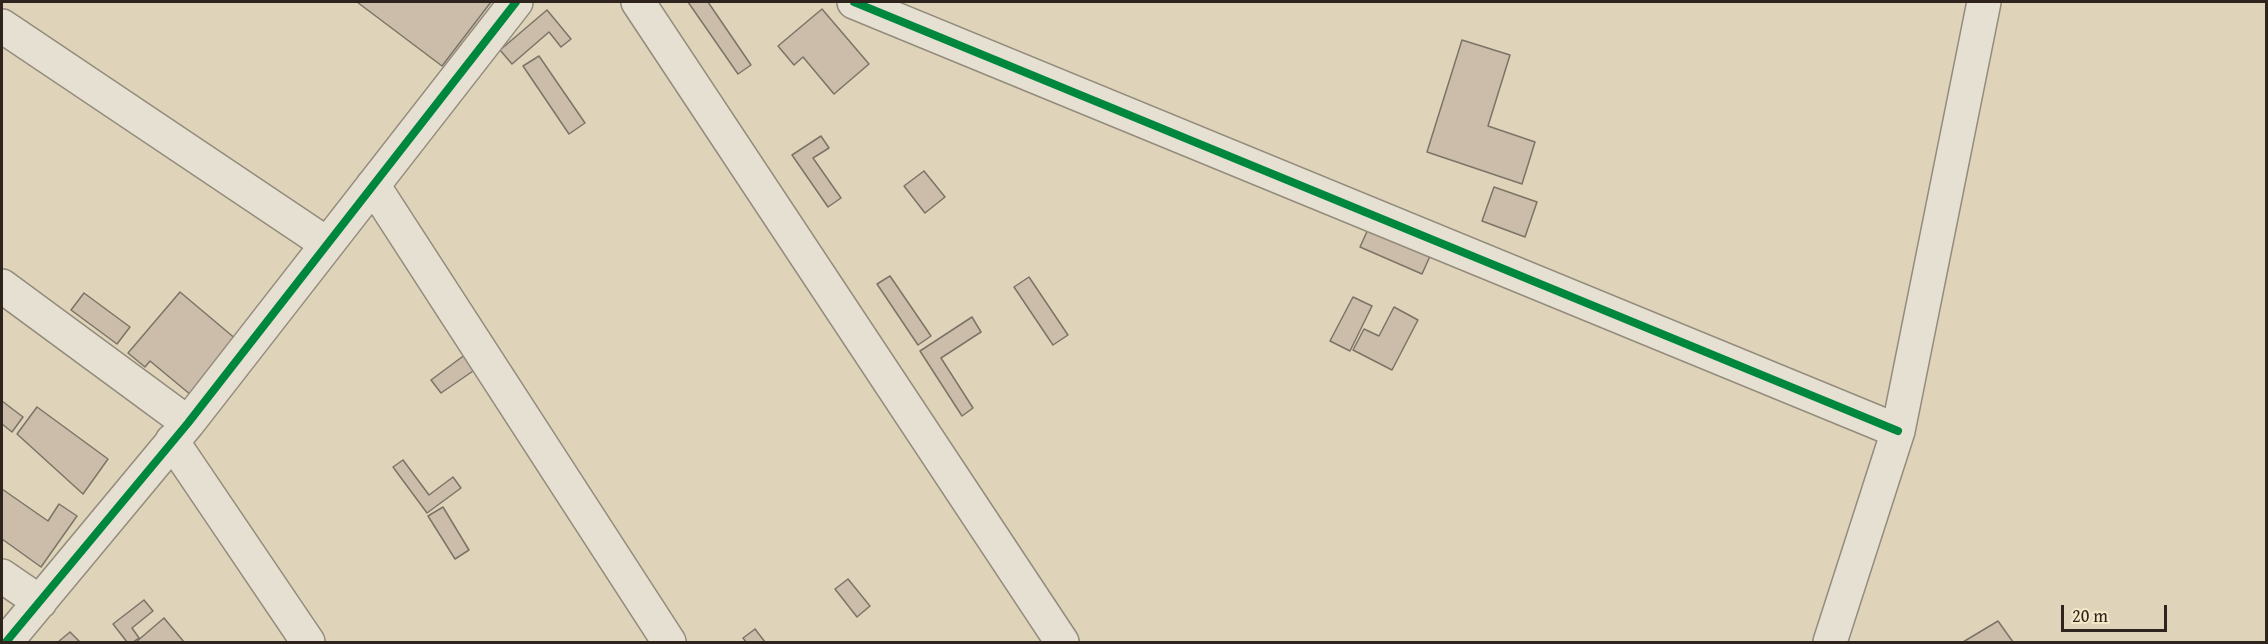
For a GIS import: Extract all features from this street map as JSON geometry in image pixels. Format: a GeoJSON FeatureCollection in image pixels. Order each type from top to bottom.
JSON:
{"type":"FeatureCollection","features":[{"type":"Feature","properties":{"kind":"street"},"geometry":{"type":"LineString","coordinates":[[6,642],[180,432],[516,2]]}},
{"type":"Feature","properties":{"kind":"street"},"geometry":{"type":"LineString","coordinates":[[638,2],[1062,642]]}},
{"type":"Feature","properties":{"kind":"street"},"geometry":{"type":"LineString","coordinates":[[854,2],[1899,431]]}},
{"type":"Feature","properties":{"kind":"street"},"geometry":{"type":"LineString","coordinates":[[1830,642],[1899,431],[1984,2]]}},
{"type":"Feature","properties":{"kind":"street"},"geometry":{"type":"LineString","coordinates":[[2,26],[327,244]]}},
{"type":"Feature","properties":{"kind":"street"},"geometry":{"type":"LineString","coordinates":[[373,185],[669,642]]}},
{"type":"Feature","properties":{"kind":"street"},"geometry":{"type":"LineString","coordinates":[[2,286],[180,432],[308,642]]}},
{"type":"Feature","properties":{"kind":"street"},"geometry":{"type":"LineString","coordinates":[[2,576],[40,602]]}},
{"type":"Feature","properties":{"kind":"building"},"geometry":{"type":"Polygon","coordinates":[[[357,2],[491,2],[442,66],[357,2]]]}},
{"type":"Feature","properties":{"kind":"building"},"geometry":{"type":"Polygon","coordinates":[[[688,2],[708,2],[751,65],[738,74],[688,2]]]}},
{"type":"Feature","properties":{"kind":"building"},"geometry":{"type":"Polygon","coordinates":[[[822,9],[869,64],[834,94],[803,57],[794,65],[778,46],[822,9]]]}},
{"type":"Feature","properties":{"kind":"building"},"geometry":{"type":"Polygon","coordinates":[[[547,10],[571,39],[561,47],[549,32],[512,64],[500,50],[547,10]]]}},
{"type":"Feature","properties":{"kind":"building"},"geometry":{"type":"Polygon","coordinates":[[[1462,40],[1510,55],[1488,126],[1535,142],[1522,184],[1427,152],[1462,40]]]}},
{"type":"Feature","properties":{"kind":"building"},"geometry":{"type":"Polygon","coordinates":[[[539,56],[585,123],[569,134],[523,66],[539,56]]]}},
{"type":"Feature","properties":{"kind":"building"},"geometry":{"type":"Polygon","coordinates":[[[821,136],[829,148],[813,158],[841,198],[828,207],[792,155],[821,136]]]}},
{"type":"Feature","properties":{"kind":"building"},"geometry":{"type":"Polygon","coordinates":[[[924,171],[945,197],[925,213],[904,186],[924,171]]]}},
{"type":"Feature","properties":{"kind":"building"},"geometry":{"type":"Polygon","coordinates":[[[1494,187],[1537,202],[1525,237],[1482,221],[1494,187]]]}},
{"type":"Feature","properties":{"kind":"building"},"geometry":{"type":"Polygon","coordinates":[[[1369,227],[1431,254],[1422,274],[1360,247],[1369,227]]]}},
{"type":"Feature","properties":{"kind":"building"},"geometry":{"type":"Polygon","coordinates":[[[890,276],[931,336],[918,345],[877,284],[890,276]]]}},
{"type":"Feature","properties":{"kind":"building"},"geometry":{"type":"Polygon","coordinates":[[[1029,277],[1068,335],[1053,345],[1014,287],[1029,277]]]}},
{"type":"Feature","properties":{"kind":"building"},"geometry":{"type":"Polygon","coordinates":[[[180,292],[237,340],[191,395],[150,361],[145,367],[128,353],[180,292]]]}},
{"type":"Feature","properties":{"kind":"building"},"geometry":{"type":"Polygon","coordinates":[[[84,293],[130,327],[117,344],[71,310],[84,293]]]}},
{"type":"Feature","properties":{"kind":"building"},"geometry":{"type":"Polygon","coordinates":[[[1353,297],[1372,306],[1350,351],[1330,341],[1353,297]]]}},
{"type":"Feature","properties":{"kind":"building"},"geometry":{"type":"Polygon","coordinates":[[[1394,307],[1418,320],[1392,370],[1353,350],[1364,329],[1379,336],[1394,307]]]}},
{"type":"Feature","properties":{"kind":"building"},"geometry":{"type":"Polygon","coordinates":[[[972,317],[981,332],[941,358],[973,408],[962,416],[920,351],[972,317]]]}},
{"type":"Feature","properties":{"kind":"building"},"geometry":{"type":"Polygon","coordinates":[[[466,354],[476,369],[441,393],[431,380],[466,354]]]}},
{"type":"Feature","properties":{"kind":"building"},"geometry":{"type":"Polygon","coordinates":[[[2,401],[23,417],[12,432],[2,424],[2,401]]]}},
{"type":"Feature","properties":{"kind":"building"},"geometry":{"type":"Polygon","coordinates":[[[37,407],[108,459],[83,494],[17,434],[37,407]]]}},
{"type":"Feature","properties":{"kind":"building"},"geometry":{"type":"Polygon","coordinates":[[[403,460],[429,495],[453,477],[461,488],[427,513],[393,467],[403,460]]]}},
{"type":"Feature","properties":{"kind":"building"},"geometry":{"type":"Polygon","coordinates":[[[2,489],[48,521],[59,504],[77,516],[41,567],[2,539],[2,489]]]}},
{"type":"Feature","properties":{"kind":"building"},"geometry":{"type":"Polygon","coordinates":[[[443,507],[469,550],[455,559],[428,516],[443,507]]]}},
{"type":"Feature","properties":{"kind":"building"},"geometry":{"type":"Polygon","coordinates":[[[848,579],[870,606],[857,617],[835,589],[848,579]]]}},
{"type":"Feature","properties":{"kind":"building"},"geometry":{"type":"Polygon","coordinates":[[[144,600],[153,611],[132,628],[139,638],[133,642],[127,642],[113,624],[144,600]]]}},
{"type":"Feature","properties":{"kind":"building"},"geometry":{"type":"Polygon","coordinates":[[[164,618],[184,642],[136,642],[164,618]]]}},
{"type":"Feature","properties":{"kind":"building"},"geometry":{"type":"Polygon","coordinates":[[[1998,621],[2013,642],[1963,642],[1998,621]]]}},
{"type":"Feature","properties":{"kind":"building"},"geometry":{"type":"Polygon","coordinates":[[[755,629],[765,642],[746,642],[743,638],[755,629]]]}},
{"type":"Feature","properties":{"kind":"building"},"geometry":{"type":"Polygon","coordinates":[[[70,632],[80,642],[58,642],[70,632]]]}},
{"type":"Feature","properties":{"kind":"cycle path"},"geometry":{"type":"LineString","coordinates":[[6,642],[188,423],[516,2]]}},
{"type":"Feature","properties":{"kind":"cycle path"},"geometry":{"type":"LineString","coordinates":[[854,2],[1898,431]]}}]}
